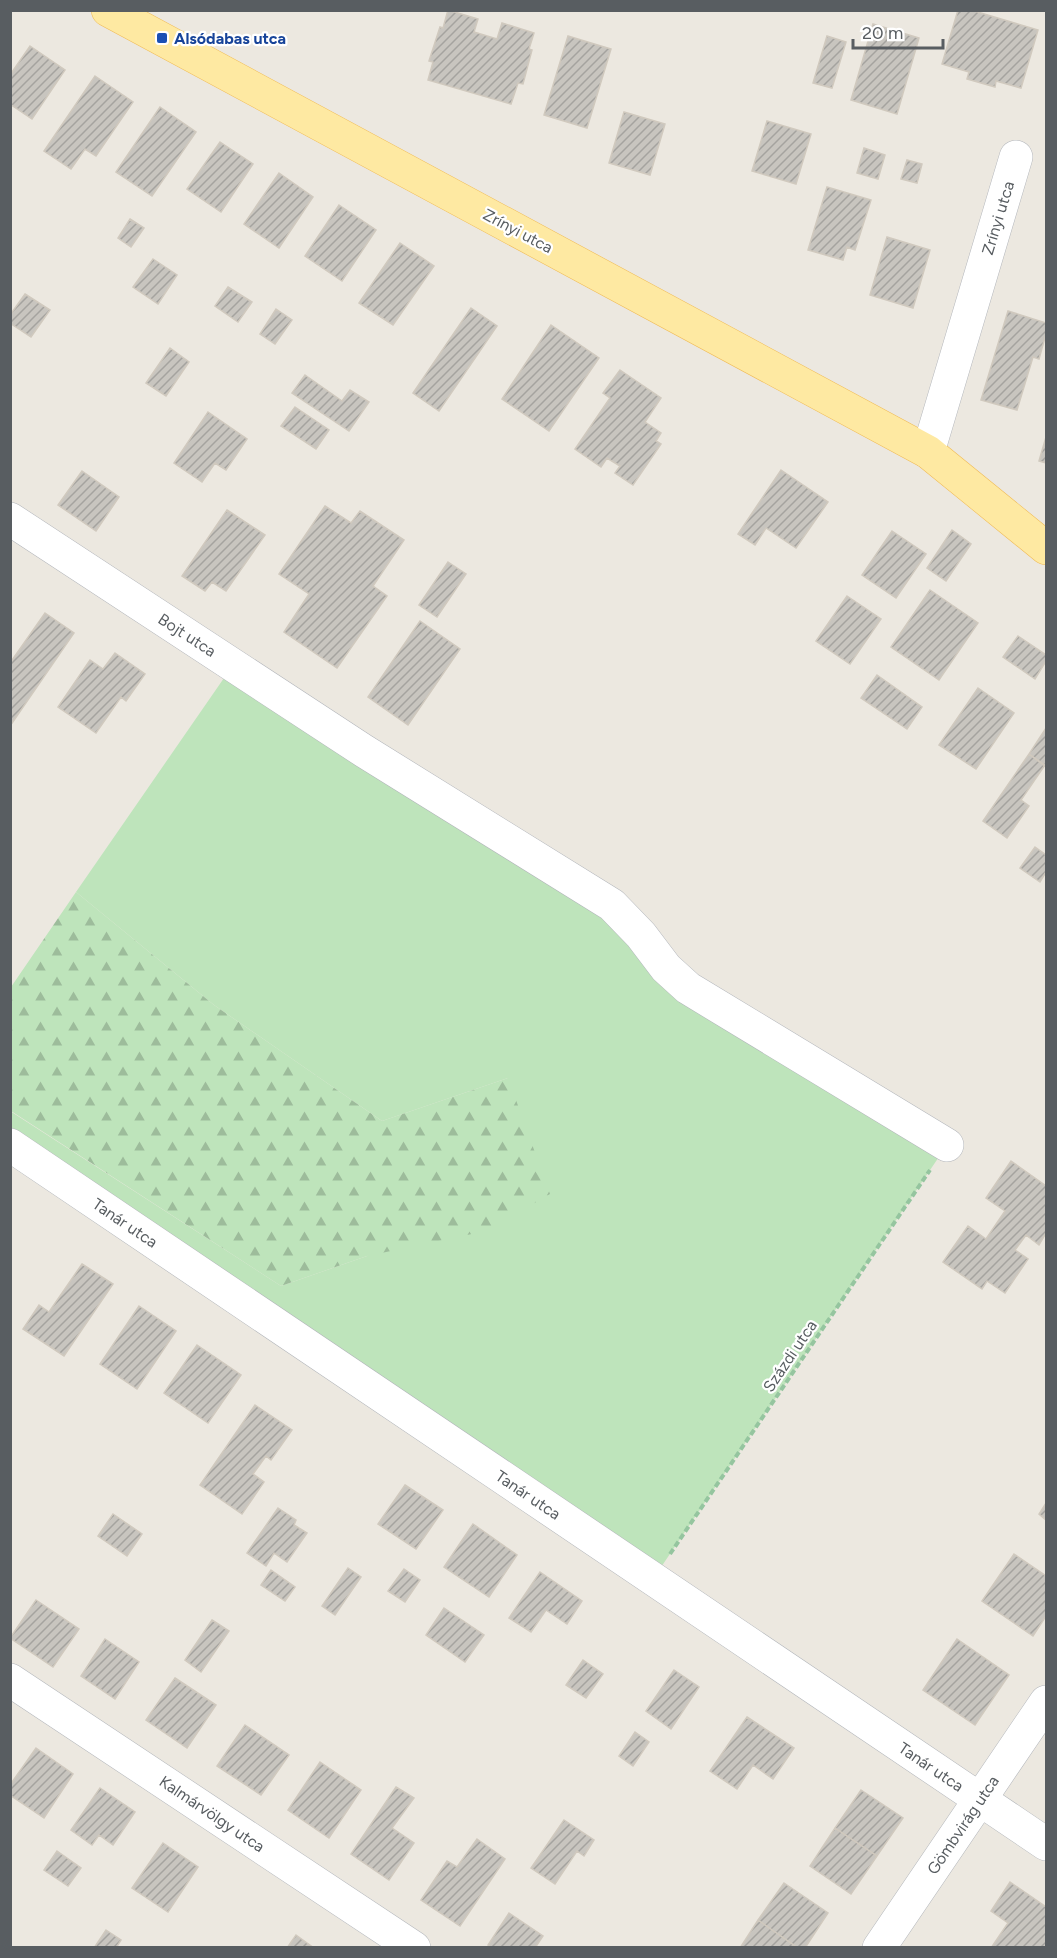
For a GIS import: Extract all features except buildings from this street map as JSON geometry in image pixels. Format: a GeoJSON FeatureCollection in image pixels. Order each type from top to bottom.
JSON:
{"type":"FeatureCollection","features":[{"type":"Feature","properties":{"kind":"main road","name":"Zrínyi utca"},"geometry":{"type":"LineString","coordinates":[[108,10],[928,452],[1047,548]]}},
{"type":"Feature","properties":{"kind":"street","name":"Zrínyi utca"},"geometry":{"type":"LineString","coordinates":[[928,452],[1016,156]]}},
{"type":"Feature","properties":{"kind":"street","name":"Bojt utca"},"geometry":{"type":"LineString","coordinates":[[10,519],[364,751],[612,905],[641,935],[666,968],[688,987],[947,1145]]}},
{"type":"Feature","properties":{"kind":"street","name":"Tanár utca"},"geometry":{"type":"LineString","coordinates":[[10,1145],[1047,1844]]}},
{"type":"Feature","properties":{"kind":"street","name":"Kalmárvölgy utca"},"geometry":{"type":"LineString","coordinates":[[10,1680],[414,1947]]}},
{"type":"Feature","properties":{"kind":"street","name":"Gömbvirág utca"},"geometry":{"type":"LineString","coordinates":[[879,1947],[1047,1702]]}},
{"type":"Feature","properties":{"kind":"path","name":"Százdi utca"},"geometry":{"type":"LineString","coordinates":[[653,1579],[947,1145]]}},
{"type":"Feature","properties":{"kind":"green space"},"geometry":{"type":"Polygon","coordinates":[[[233,665],[611,905],[666,968],[947,1145],[653,1579],[11,1145],[10,1111],[281,1286],[367,1256],[508,1078],[382,1121],[214,1005],[76,892],[233,665]]]}},
{"type":"Feature","properties":{"kind":"green space"},"geometry":{"type":"Polygon","coordinates":[[[76,892],[214,1005],[382,1121],[508,1078],[550,1194],[486,1231],[367,1256],[281,1286],[11,1111],[11,987],[76,892]]]}},
{"type":"Feature","properties":{"kind":"place","name":"Alsódabas utca"},"geometry":{"type":"Point","coordinates":[162,38]}}]}
